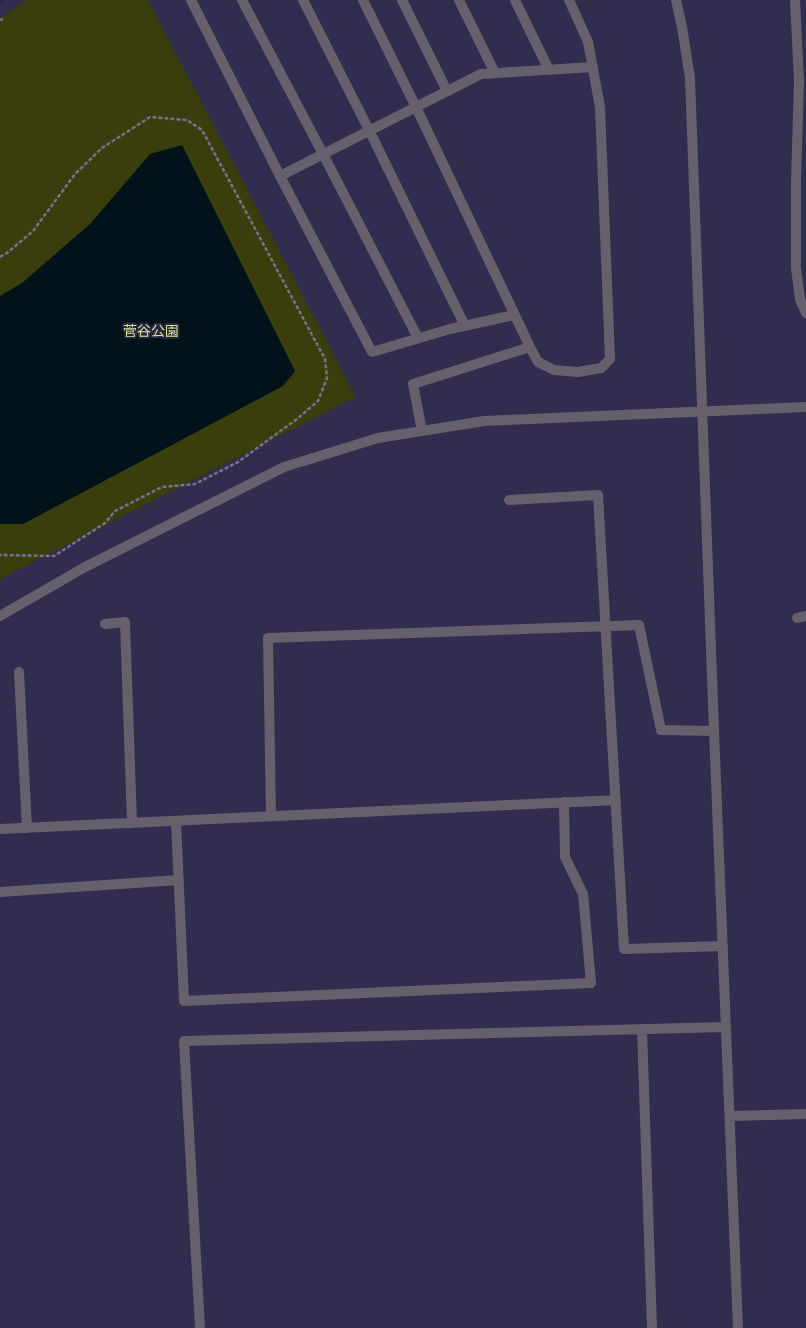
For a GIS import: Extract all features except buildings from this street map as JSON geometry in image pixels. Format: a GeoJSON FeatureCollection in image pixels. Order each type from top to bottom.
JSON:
{"type":"FeatureCollection","features":[{"type":"Feature","properties":{"kind":"street"},"geometry":{"type":"LineString","coordinates":[[191,0],[280,176],[372,352],[465,326],[514,316]]}},
{"type":"Feature","properties":{"kind":"street"},"geometry":{"type":"LineString","coordinates":[[242,0],[418,338]]}},
{"type":"Feature","properties":{"kind":"street"},"geometry":{"type":"LineString","coordinates":[[303,0],[369,130],[465,326]]}},
{"type":"Feature","properties":{"kind":"street"},"geometry":{"type":"LineString","coordinates":[[363,0],[416,107],[514,316],[538,362],[554,370],[578,372],[601,368],[610,358],[600,107],[588,42],[569,0]]}},
{"type":"Feature","properties":{"kind":"street"},"geometry":{"type":"LineString","coordinates":[[402,0],[447,91]]}},
{"type":"Feature","properties":{"kind":"street"},"geometry":{"type":"LineString","coordinates":[[459,0],[495,73]]}},
{"type":"Feature","properties":{"kind":"street"},"geometry":{"type":"LineString","coordinates":[[515,0],[549,70]]}},
{"type":"Feature","properties":{"kind":"street"},"geometry":{"type":"LineString","coordinates":[[676,0],[690,78],[738,1328]]}},
{"type":"Feature","properties":{"kind":"street"},"geometry":{"type":"LineString","coordinates":[[795,0],[799,81],[796,181],[796,268],[800,299],[806,313]]}},
{"type":"Feature","properties":{"kind":"street"},"geometry":{"type":"LineString","coordinates":[[280,176],[481,74],[593,68]]}},
{"type":"Feature","properties":{"kind":"street"},"geometry":{"type":"LineString","coordinates":[[422,431],[413,384],[530,348]]}},
{"type":"Feature","properties":{"kind":"street"},"geometry":{"type":"LineString","coordinates":[[0,616],[85,567],[284,467],[378,438],[484,421],[806,407]]}},
{"type":"Feature","properties":{"kind":"street"},"geometry":{"type":"LineString","coordinates":[[509,500],[598,495],[624,949],[723,946]]}},
{"type":"Feature","properties":{"kind":"street"},"geometry":{"type":"LineString","coordinates":[[105,624],[125,622],[132,824]]}},
{"type":"Feature","properties":{"kind":"street"},"geometry":{"type":"LineString","coordinates":[[271,816],[268,638],[639,625],[661,730],[714,731]]}},
{"type":"Feature","properties":{"kind":"street"},"geometry":{"type":"LineString","coordinates":[[19,672],[27,828]]}},
{"type":"Feature","properties":{"kind":"street"},"geometry":{"type":"LineString","coordinates":[[0,830],[616,800]]}},
{"type":"Feature","properties":{"kind":"street"},"geometry":{"type":"LineString","coordinates":[[176,821],[184,1001],[590,983],[584,894],[565,857],[564,802]]}},
{"type":"Feature","properties":{"kind":"street"},"geometry":{"type":"LineString","coordinates":[[0,892],[179,880]]}},
{"type":"Feature","properties":{"kind":"street"},"geometry":{"type":"LineString","coordinates":[[200,1328],[184,1040],[726,1027]]}},
{"type":"Feature","properties":{"kind":"street"},"geometry":{"type":"LineString","coordinates":[[642,1029],[652,1328]]}},
{"type":"Feature","properties":{"kind":"street"},"geometry":{"type":"LineString","coordinates":[[730,1116],[806,1114]]}},
{"type":"Feature","properties":{"kind":"path"},"geometry":{"type":"LineString","coordinates":[[0,256],[7,253],[33,231],[75,174],[102,148],[150,117],[187,120],[202,130],[324,359],[327,378],[318,401],[297,419],[238,462],[195,484],[162,488],[115,511],[105,523],[54,556],[0,556]]}},
{"type":"Feature","properties":{"kind":"shaded area"},"geometry":{"type":"Polygon","coordinates":[[[5,0],[806,0],[806,1328],[0,1328],[0,4],[5,0]]]}},
{"type":"Feature","properties":{"kind":"shaded area"},"geometry":{"type":"Polygon","coordinates":[[[182,145],[295,371],[283,386],[23,524],[0,524],[0,296],[22,283],[90,224],[150,154],[182,145]]]}},
{"type":"Feature","properties":{"kind":"green space","name":"菅谷公園"},"geometry":{"type":"Polygon","coordinates":[[[26,0],[148,0],[356,397],[0,579],[0,18],[26,0]]]}}]}
